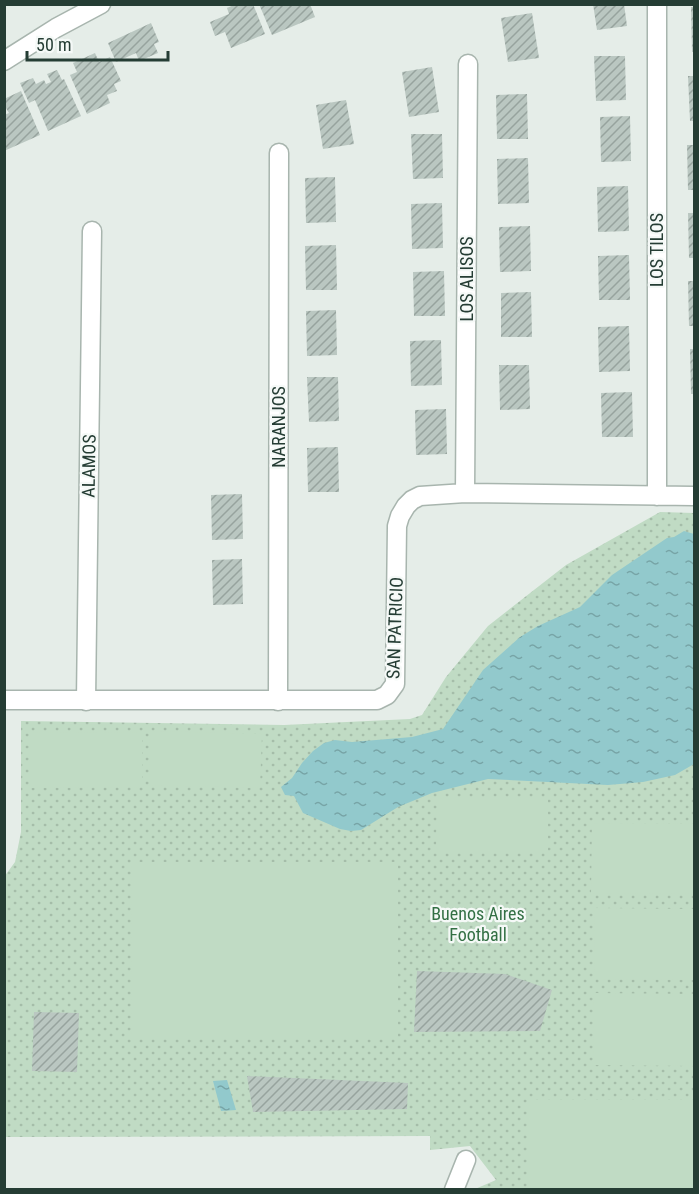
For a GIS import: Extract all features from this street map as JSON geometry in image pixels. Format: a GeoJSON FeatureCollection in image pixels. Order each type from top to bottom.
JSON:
{"type":"FeatureCollection","features":[{"type":"Feature","properties":{"kind":"street"},"geometry":{"type":"LineString","coordinates":[[4,61],[56,28],[101,4]]}},
{"type":"Feature","properties":{"kind":"street","name":"LOS TILOS"},"geometry":{"type":"LineString","coordinates":[[657,4],[657,496]]}},
{"type":"Feature","properties":{"kind":"street","name":"LOS ALISOS"},"geometry":{"type":"LineString","coordinates":[[465,494],[468,64]]}},
{"type":"Feature","properties":{"kind":"street","name":"NARANJOS"},"geometry":{"type":"LineString","coordinates":[[278,701],[279,153]]}},
{"type":"Feature","properties":{"kind":"street","name":"ALAMOS"},"geometry":{"type":"LineString","coordinates":[[86,700],[92,231]]}},
{"type":"Feature","properties":{"kind":"street","name":"SAN PATRICIO"},"geometry":{"type":"LineString","coordinates":[[4,700],[371,701],[383,698],[390,692],[396,678],[397,526],[400,516],[412,500],[420,496],[465,494],[694,496]]}},
{"type":"Feature","properties":{"kind":"street"},"geometry":{"type":"LineString","coordinates":[[454,1190],[466,1160]]}},
{"type":"Feature","properties":{"kind":"green space","name":"Buenos Aires Football"},"geometry":{"type":"Polygon","coordinates":[[[660,512],[694,513],[694,1189],[475,1189],[496,1180],[470,1146],[430,1150],[430,1136],[5,1137],[4,877],[15,862],[21,832],[21,721],[284,725],[410,719],[422,715],[446,677],[488,626],[566,565],[660,512]]]}},
{"type":"Feature","properties":{"kind":"green space"},"geometry":{"type":"Polygon","coordinates":[[[150,731],[262,734],[260,788],[149,785],[150,731]]]}},
{"type":"Feature","properties":{"kind":"green space"},"geometry":{"type":"Polygon","coordinates":[[[142,732],[142,787],[30,788],[30,733],[142,732]]]}},
{"type":"Feature","properties":{"kind":"green space"},"geometry":{"type":"Polygon","coordinates":[[[437,798],[548,798],[548,852],[436,852],[437,798]]]}},
{"type":"Feature","properties":{"kind":"green space"},"geometry":{"type":"Polygon","coordinates":[[[592,823],[694,824],[694,894],[591,893],[592,823]]]}},
{"type":"Feature","properties":{"kind":"green space"},"geometry":{"type":"Polygon","coordinates":[[[132,862],[398,862],[398,1038],[131,1038],[132,862]]]}},
{"type":"Feature","properties":{"kind":"green space"},"geometry":{"type":"Polygon","coordinates":[[[595,908],[694,909],[694,980],[594,979],[595,908]]]}},
{"type":"Feature","properties":{"kind":"green space"},"geometry":{"type":"Polygon","coordinates":[[[594,993],[694,994],[694,1066],[593,1065],[594,993]]]}},
{"type":"Feature","properties":{"kind":"green space"},"geometry":{"type":"Polygon","coordinates":[[[529,1100],[694,1100],[694,1189],[529,1189],[529,1100]]]}},
{"type":"Feature","properties":{"kind":"water"},"geometry":{"type":"Polygon","coordinates":[[[684,531],[694,534],[694,764],[675,775],[643,782],[608,785],[488,779],[432,793],[398,807],[361,830],[351,831],[340,829],[303,813],[294,796],[285,795],[281,787],[292,778],[313,751],[324,743],[335,740],[352,742],[412,737],[443,729],[483,670],[520,637],[580,607],[612,575],[667,538],[684,531]]]}},
{"type":"Feature","properties":{"kind":"water"},"geometry":{"type":"Polygon","coordinates":[[[227,1080],[236,1110],[221,1111],[213,1081],[227,1080]]]}},
{"type":"Feature","properties":{"kind":"building"},"geometry":{"type":"Polygon","coordinates":[[[236,4],[253,4],[265,34],[231,48],[225,32],[215,36],[210,22],[229,14],[227,8],[236,4]]]}},
{"type":"Feature","properties":{"kind":"building"},"geometry":{"type":"Polygon","coordinates":[[[259,4],[310,4],[315,17],[272,35],[259,4]]]}},
{"type":"Feature","properties":{"kind":"building"},"geometry":{"type":"Polygon","coordinates":[[[593,4],[624,4],[627,26],[597,30],[593,4]]]}},
{"type":"Feature","properties":{"kind":"building"},"geometry":{"type":"Polygon","coordinates":[[[691,7],[694,7],[694,52],[692,52],[691,7]]]}},
{"type":"Feature","properties":{"kind":"building"},"geometry":{"type":"Polygon","coordinates":[[[532,13],[539,58],[508,62],[501,18],[532,13]]]}},
{"type":"Feature","properties":{"kind":"building"},"geometry":{"type":"Polygon","coordinates":[[[151,23],[159,42],[154,44],[158,53],[139,61],[136,53],[116,62],[108,43],[151,23]]]}},
{"type":"Feature","properties":{"kind":"building"},"geometry":{"type":"Polygon","coordinates":[[[95,53],[99,62],[110,57],[121,81],[114,84],[117,91],[107,95],[110,103],[87,114],[70,75],[77,72],[73,63],[95,53]]]}},
{"type":"Feature","properties":{"kind":"building"},"geometry":{"type":"Polygon","coordinates":[[[594,56],[625,56],[626,100],[596,101],[594,56]]]}},
{"type":"Feature","properties":{"kind":"building"},"geometry":{"type":"Polygon","coordinates":[[[432,67],[439,112],[409,117],[402,72],[432,67]]]}},
{"type":"Feature","properties":{"kind":"building"},"geometry":{"type":"Polygon","coordinates":[[[57,70],[62,80],[64,79],[81,116],[48,131],[35,100],[29,103],[20,83],[33,78],[36,84],[44,80],[46,84],[51,82],[47,74],[57,70]]]}},
{"type":"Feature","properties":{"kind":"building"},"geometry":{"type":"Polygon","coordinates":[[[688,76],[694,76],[694,121],[690,121],[688,76]]]}},
{"type":"Feature","properties":{"kind":"building"},"geometry":{"type":"Polygon","coordinates":[[[21,91],[40,135],[4,151],[4,115],[9,113],[4,105],[4,99],[21,91]]]}},
{"type":"Feature","properties":{"kind":"building"},"geometry":{"type":"Polygon","coordinates":[[[527,94],[528,139],[497,139],[496,95],[527,94]]]}},
{"type":"Feature","properties":{"kind":"building"},"geometry":{"type":"Polygon","coordinates":[[[346,100],[354,144],[323,149],[316,105],[346,100]]]}},
{"type":"Feature","properties":{"kind":"building"},"geometry":{"type":"Polygon","coordinates":[[[630,116],[631,161],[601,162],[600,117],[630,116]]]}},
{"type":"Feature","properties":{"kind":"building"},"geometry":{"type":"Polygon","coordinates":[[[411,134],[442,134],[443,178],[413,179],[411,134]]]}},
{"type":"Feature","properties":{"kind":"building"},"geometry":{"type":"Polygon","coordinates":[[[687,145],[694,145],[694,190],[688,190],[687,145]]]}},
{"type":"Feature","properties":{"kind":"building"},"geometry":{"type":"Polygon","coordinates":[[[528,158],[529,203],[498,204],[497,159],[528,158]]]}},
{"type":"Feature","properties":{"kind":"building"},"geometry":{"type":"Polygon","coordinates":[[[335,177],[336,222],[306,223],[305,178],[335,177]]]}},
{"type":"Feature","properties":{"kind":"building"},"geometry":{"type":"Polygon","coordinates":[[[628,186],[629,231],[598,232],[597,187],[628,186]]]}},
{"type":"Feature","properties":{"kind":"building"},"geometry":{"type":"Polygon","coordinates":[[[442,203],[443,248],[412,249],[411,204],[442,203]]]}},
{"type":"Feature","properties":{"kind":"building"},"geometry":{"type":"Polygon","coordinates":[[[688,213],[694,213],[694,258],[689,258],[688,213]]]}},
{"type":"Feature","properties":{"kind":"building"},"geometry":{"type":"Polygon","coordinates":[[[530,226],[531,271],[500,272],[499,227],[530,226]]]}},
{"type":"Feature","properties":{"kind":"building"},"geometry":{"type":"Polygon","coordinates":[[[336,245],[337,290],[306,290],[305,246],[336,245]]]}},
{"type":"Feature","properties":{"kind":"building"},"geometry":{"type":"Polygon","coordinates":[[[629,255],[630,300],[599,300],[598,256],[629,255]]]}},
{"type":"Feature","properties":{"kind":"building"},"geometry":{"type":"Polygon","coordinates":[[[444,271],[445,316],[414,316],[413,272],[444,271]]]}},
{"type":"Feature","properties":{"kind":"building"},"geometry":{"type":"Polygon","coordinates":[[[688,281],[694,281],[694,326],[689,326],[688,281]]]}},
{"type":"Feature","properties":{"kind":"building"},"geometry":{"type":"Polygon","coordinates":[[[531,292],[532,337],[501,337],[501,293],[531,292]]]}},
{"type":"Feature","properties":{"kind":"building"},"geometry":{"type":"Polygon","coordinates":[[[336,310],[337,355],[307,356],[306,311],[336,310]]]}},
{"type":"Feature","properties":{"kind":"building"},"geometry":{"type":"Polygon","coordinates":[[[629,326],[630,371],[599,372],[598,327],[629,326]]]}},
{"type":"Feature","properties":{"kind":"building"},"geometry":{"type":"Polygon","coordinates":[[[441,340],[442,385],[411,386],[410,341],[441,340]]]}},
{"type":"Feature","properties":{"kind":"building"},"geometry":{"type":"Polygon","coordinates":[[[690,349],[694,349],[694,394],[691,394],[690,349]]]}},
{"type":"Feature","properties":{"kind":"building"},"geometry":{"type":"Polygon","coordinates":[[[499,365],[529,365],[530,409],[500,410],[499,365]]]}},
{"type":"Feature","properties":{"kind":"building"},"geometry":{"type":"Polygon","coordinates":[[[307,377],[338,377],[339,421],[309,422],[307,377]]]}},
{"type":"Feature","properties":{"kind":"building"},"geometry":{"type":"Polygon","coordinates":[[[632,392],[633,437],[602,437],[601,393],[632,392]]]}},
{"type":"Feature","properties":{"kind":"building"},"geometry":{"type":"Polygon","coordinates":[[[446,409],[447,454],[416,455],[415,410],[446,409]]]}},
{"type":"Feature","properties":{"kind":"building"},"geometry":{"type":"Polygon","coordinates":[[[338,447],[339,492],[308,492],[307,448],[338,447]]]}},
{"type":"Feature","properties":{"kind":"building"},"geometry":{"type":"Polygon","coordinates":[[[242,494],[243,539],[212,540],[211,495],[242,494]]]}},
{"type":"Feature","properties":{"kind":"building"},"geometry":{"type":"Polygon","coordinates":[[[242,559],[243,604],[213,605],[212,560],[242,559]]]}},
{"type":"Feature","properties":{"kind":"building"},"geometry":{"type":"Polygon","coordinates":[[[417,971],[505,974],[552,990],[540,1031],[414,1032],[417,971]]]}},
{"type":"Feature","properties":{"kind":"building"},"geometry":{"type":"Polygon","coordinates":[[[34,1012],[79,1013],[77,1072],[32,1071],[34,1012]]]}},
{"type":"Feature","properties":{"kind":"building"},"geometry":{"type":"Polygon","coordinates":[[[247,1076],[408,1083],[407,1109],[253,1112],[247,1076]]]}}]}
